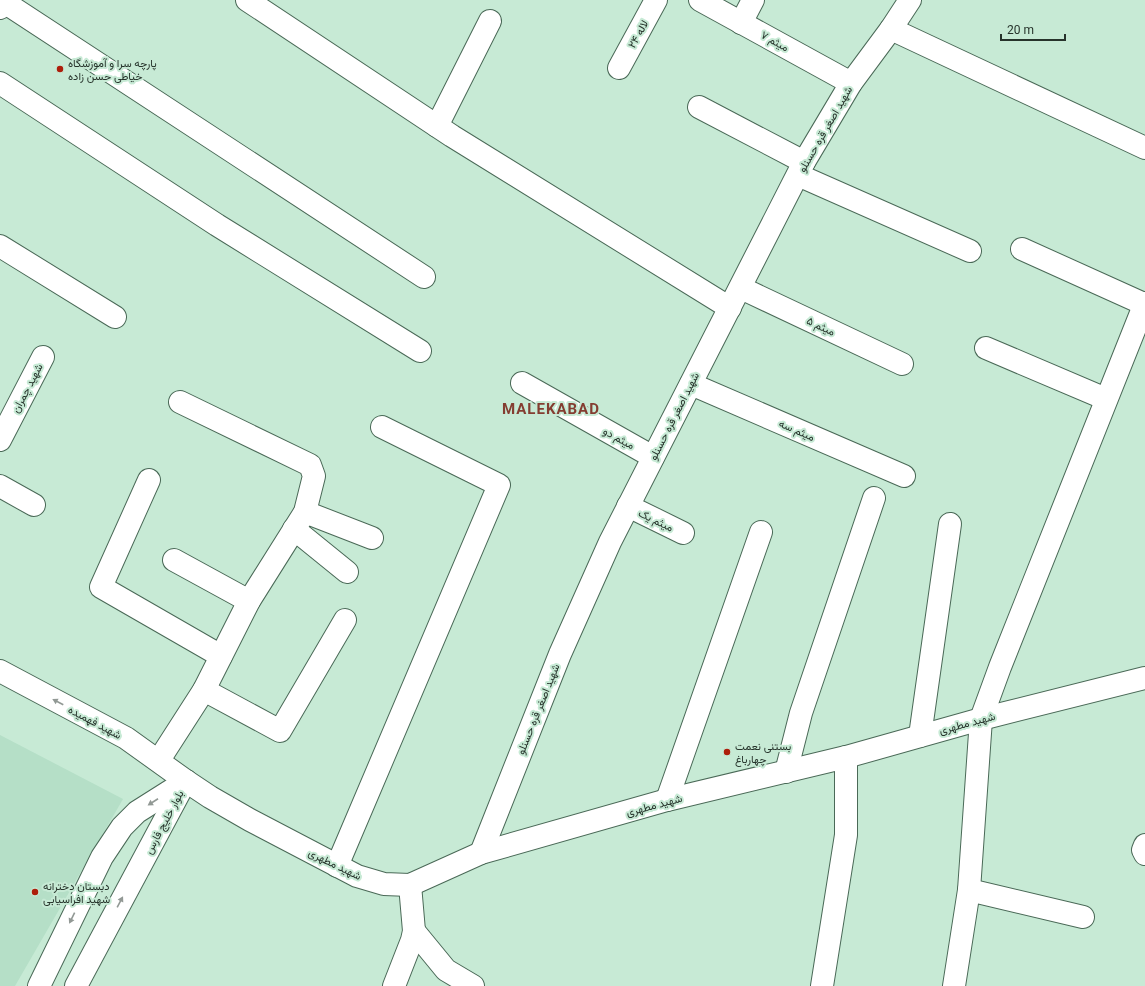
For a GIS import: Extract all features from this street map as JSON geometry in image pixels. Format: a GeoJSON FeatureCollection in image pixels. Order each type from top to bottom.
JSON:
{"type":"FeatureCollection","features":[{"type":"Feature","properties":{"kind":"street"},"geometry":{"type":"LineString","coordinates":[[247,0],[437,126],[730,308]]}},
{"type":"Feature","properties":{"kind":"street","name":"لاله ۲۴"},"geometry":{"type":"LineString","coordinates":[[619,68],[656,0]]}},
{"type":"Feature","properties":{"kind":"street","name":"میثم ۷"},"geometry":{"type":"LineString","coordinates":[[700,0],[851,83]]}},
{"type":"Feature","properties":{"kind":"street"},"geometry":{"type":"LineString","coordinates":[[741,23],[753,0]]}},
{"type":"Feature","properties":{"kind":"street","name":"شهید اصغر قره حسنلو"},"geometry":{"type":"LineString","coordinates":[[481,853],[560,654],[610,542],[628,506],[801,169],[851,83],[910,0]]}},
{"type":"Feature","properties":{"kind":"street"},"geometry":{"type":"LineString","coordinates":[[3,3],[424,277]]}},
{"type":"Feature","properties":{"kind":"street"},"geometry":{"type":"LineString","coordinates":[[437,126],[490,20]]}},
{"type":"Feature","properties":{"kind":"street"},"geometry":{"type":"LineString","coordinates":[[891,28],[1145,148]]}},
{"type":"Feature","properties":{"kind":"street"},"geometry":{"type":"LineString","coordinates":[[0,83],[217,225],[420,351]]}},
{"type":"Feature","properties":{"kind":"street"},"geometry":{"type":"LineString","coordinates":[[699,107],[801,169],[970,251]]}},
{"type":"Feature","properties":{"kind":"street"},"geometry":{"type":"LineString","coordinates":[[0,246],[115,318]]}},
{"type":"Feature","properties":{"kind":"street"},"geometry":{"type":"LineString","coordinates":[[954,986],[969,890],[981,719],[1000,667],[1145,303],[1022,250]]}},
{"type":"Feature","properties":{"kind":"street","name":"میثم ۵"},"geometry":{"type":"LineString","coordinates":[[741,288],[902,364]]}},
{"type":"Feature","properties":{"kind":"street"},"geometry":{"type":"LineString","coordinates":[[986,348],[1106,399]]}},
{"type":"Feature","properties":{"kind":"street","name":"شهید چمران"},"geometry":{"type":"LineString","coordinates":[[0,440],[43,357]]}},
{"type":"Feature","properties":{"kind":"street","name":"میثم دو"},"geometry":{"type":"LineString","coordinates":[[522,383],[653,457]]}},
{"type":"Feature","properties":{"kind":"street","name":"میثم سه"},"geometry":{"type":"LineString","coordinates":[[691,384],[904,476]]}},
{"type":"Feature","properties":{"kind":"street"},"geometry":{"type":"LineString","coordinates":[[159,760],[204,690],[249,601],[300,520],[314,476],[310,465],[180,402]]}},
{"type":"Feature","properties":{"kind":"street"},"geometry":{"type":"LineString","coordinates":[[337,866],[499,485],[382,427]]}},
{"type":"Feature","properties":{"kind":"street"},"geometry":{"type":"LineString","coordinates":[[149,480],[101,587],[222,656]]}},
{"type":"Feature","properties":{"kind":"street"},"geometry":{"type":"LineString","coordinates":[[0,486],[34,505]]}},
{"type":"Feature","properties":{"kind":"street"},"geometry":{"type":"LineString","coordinates":[[786,772],[801,713],[874,498]]}},
{"type":"Feature","properties":{"kind":"street","name":"میثم یک"},"geometry":{"type":"LineString","coordinates":[[628,506],[684,533]]}},
{"type":"Feature","properties":{"kind":"street"},"geometry":{"type":"LineString","coordinates":[[300,520],[372,538]]}},
{"type":"Feature","properties":{"kind":"street"},"geometry":{"type":"LineString","coordinates":[[300,520],[347,572]]}},
{"type":"Feature","properties":{"kind":"street"},"geometry":{"type":"LineString","coordinates":[[920,736],[950,524]]}},
{"type":"Feature","properties":{"kind":"street"},"geometry":{"type":"LineString","coordinates":[[667,800],[761,532]]}},
{"type":"Feature","properties":{"kind":"street"},"geometry":{"type":"LineString","coordinates":[[174,560],[249,601]]}},
{"type":"Feature","properties":{"kind":"street"},"geometry":{"type":"LineString","coordinates":[[204,690],[280,731],[345,620]]}},
{"type":"Feature","properties":{"kind":"street","name":"شهید فهمیده"},"geometry":{"type":"LineString","coordinates":[[0,671],[126,738],[159,760],[186,781]]}},
{"type":"Feature","properties":{"kind":"street","name":"شهید مطهری"},"geometry":{"type":"LineString","coordinates":[[186,781],[250,820],[357,876],[384,884],[410,885],[481,853],[667,800],[846,757],[981,719],[1145,678]]}},
{"type":"Feature","properties":{"kind":"street"},"geometry":{"type":"LineString","coordinates":[[822,986],[846,835],[846,757]]}},
{"type":"Feature","properties":{"kind":"street","name":"بلوار خلیج فارس"},"geometry":{"type":"LineString","coordinates":[[39,986],[102,857],[122,827],[137,812],[186,781]]}},
{"type":"Feature","properties":{"kind":"street","name":"بلوار خلیج فارس"},"geometry":{"type":"LineString","coordinates":[[76,986],[186,781]]}},
{"type":"Feature","properties":{"kind":"street"},"geometry":{"type":"LineString","coordinates":[[1145,845],[1143,850],[1145,854]]}},
{"type":"Feature","properties":{"kind":"street"},"geometry":{"type":"LineString","coordinates":[[394,986],[414,931],[410,885]]}},
{"type":"Feature","properties":{"kind":"street"},"geometry":{"type":"LineString","coordinates":[[969,890],[1083,917]]}},
{"type":"Feature","properties":{"kind":"street"},"geometry":{"type":"LineString","coordinates":[[414,931],[446,970],[473,986]]}},
{"type":"Feature","properties":{"kind":"shaded area","name":"دبستان دخترانه شهید افراسیابی"},"geometry":{"type":"Polygon","coordinates":[[[0,735],[123,799],[15,986],[0,986],[0,735]]]}},
{"type":"Feature","properties":{"kind":"place","name":"پارچه سرا و آموزشگاه خیاطی حسن زاده"},"geometry":{"type":"Point","coordinates":[60,69]}},
{"type":"Feature","properties":{"kind":"place","name":"بستنی نعمت چهارباغ"},"geometry":{"type":"Point","coordinates":[727,752]}},
{"type":"Feature","properties":{"kind":"place","name":"دبستان دخترانه شهید افراسیابی"},"geometry":{"type":"Point","coordinates":[35,892]}},
{"type":"Feature","properties":{"kind":"district","name":"MALEKABAD"},"geometry":{"type":"Point","coordinates":[551,409]}}]}
